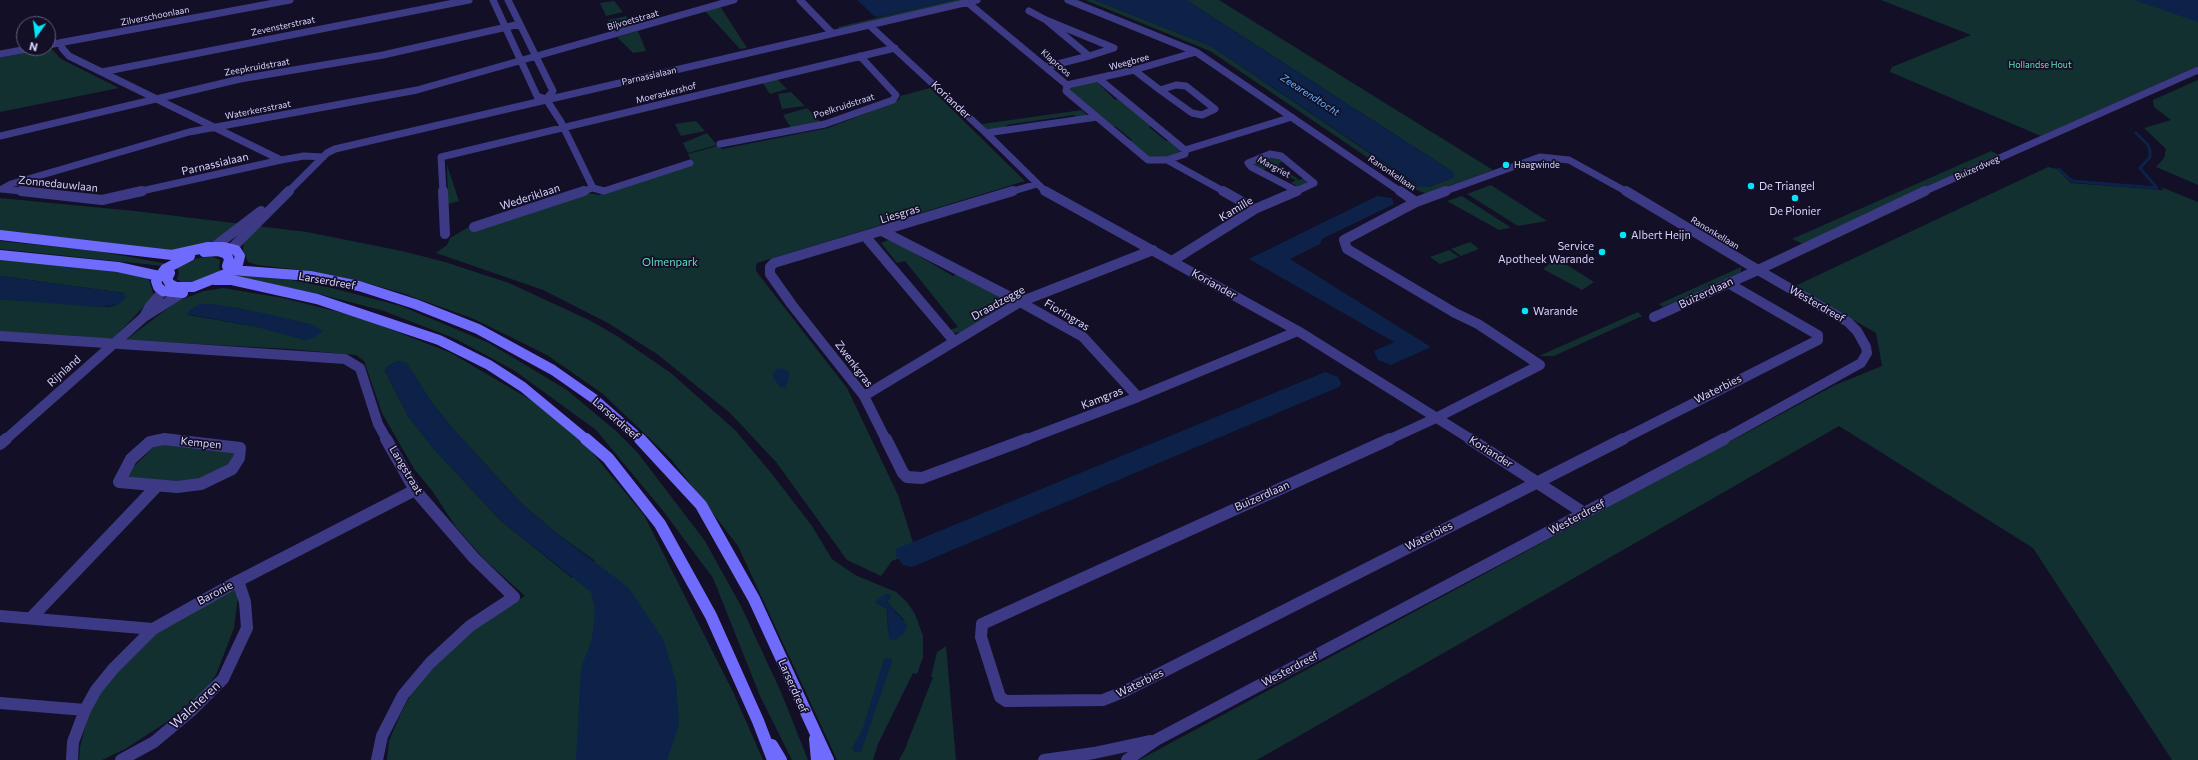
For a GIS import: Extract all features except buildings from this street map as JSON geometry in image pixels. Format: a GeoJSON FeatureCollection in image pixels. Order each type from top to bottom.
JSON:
{"type":"FeatureCollection","features":[{"type":"Feature","properties":{"kind":"main road"},"geometry":{"type":"LineString","coordinates":[[0,235],[142,253],[168,260],[214,246],[232,248],[240,256],[235,267],[214,280],[193,287],[182,293]]}},
{"type":"Feature","properties":{"kind":"main road"},"geometry":{"type":"LineString","coordinates":[[204,252],[214,246]]}},
{"type":"Feature","properties":{"kind":"main road"},"geometry":{"type":"LineString","coordinates":[[163,291],[157,284],[162,272],[186,255],[218,251],[227,254],[229,260],[227,266],[235,267]]}},
{"type":"Feature","properties":{"kind":"main road"},"geometry":{"type":"LineString","coordinates":[[0,255],[170,273],[167,279],[170,284],[176,287],[193,287]]}},
{"type":"Feature","properties":{"kind":"main road","name":"Larserdreef"},"geometry":{"type":"LineString","coordinates":[[235,267],[310,276],[359,286],[415,304],[478,329],[500,340],[553,370],[593,398],[645,443],[701,505],[754,599],[814,734],[828,760]]}},
{"type":"Feature","properties":{"kind":"main road","name":"Larserdreef"},"geometry":{"type":"LineString","coordinates":[[214,280],[232,280],[317,300],[356,311],[439,340],[489,365],[523,387],[558,414],[608,458],[660,524],[711,616],[758,721],[773,760]]}},
{"type":"Feature","properties":{"kind":"main road","name":"Larserdreef"},"geometry":{"type":"LineString","coordinates":[[163,291],[182,293],[227,285],[258,287]]}},
{"type":"Feature","properties":{"kind":"main road","name":"Larserdreef"},"geometry":{"type":"LineString","coordinates":[[758,721],[781,760]]}},
{"type":"Feature","properties":{"kind":"main road","name":"Larserdreef"},"geometry":{"type":"LineString","coordinates":[[814,734],[817,760]]}},
{"type":"Feature","properties":{"kind":"street","name":"Zilverschoonlaan"},"geometry":{"type":"LineString","coordinates":[[56,44],[290,0]]}},
{"type":"Feature","properties":{"kind":"street","name":"Zevensterstraat"},"geometry":{"type":"LineString","coordinates":[[102,72],[320,28],[469,0]]}},
{"type":"Feature","properties":{"kind":"street"},"geometry":{"type":"LineString","coordinates":[[493,0],[537,96],[546,99],[564,128],[593,188]]}},
{"type":"Feature","properties":{"kind":"street"},"geometry":{"type":"LineString","coordinates":[[508,0],[553,91],[546,99]]}},
{"type":"Feature","properties":{"kind":"street","name":"Bijvoetstraat"},"geometry":{"type":"LineString","coordinates":[[521,61],[536,58],[734,0]]}},
{"type":"Feature","properties":{"kind":"street"},"geometry":{"type":"LineString","coordinates":[[800,0],[832,33]]}},
{"type":"Feature","properties":{"kind":"street","name":"Parnassialaan"},"geometry":{"type":"LineString","coordinates":[[232,248],[323,157],[335,149],[977,0]]}},
{"type":"Feature","properties":{"kind":"street","name":"Ranonkellaan"},"geometry":{"type":"LineString","coordinates":[[1068,0],[1196,52],[1416,202],[1540,157],[1561,158],[1569,160],[1592,172],[1758,270]]}},
{"type":"Feature","properties":{"kind":"street","name":"Klaproos"},"geometry":{"type":"LineString","coordinates":[[967,2],[1067,85],[1066,91],[1148,160],[1159,162],[1167,160],[1185,154],[1185,150]]}},
{"type":"Feature","properties":{"kind":"street"},"geometry":{"type":"LineString","coordinates":[[1029,11],[1046,20],[1114,48],[1046,67]]}},
{"type":"Feature","properties":{"kind":"street"},"geometry":{"type":"LineString","coordinates":[[1046,20],[1089,56]]}},
{"type":"Feature","properties":{"kind":"street","name":"Zeepkruidstraat"},"geometry":{"type":"LineString","coordinates":[[0,136],[240,79],[383,54],[520,24]]}},
{"type":"Feature","properties":{"kind":"street","name":"Koriander"},"geometry":{"type":"LineString","coordinates":[[869,25],[986,133],[1046,192],[1154,250],[1298,331],[1537,481],[1584,513]]}},
{"type":"Feature","properties":{"kind":"street"},"geometry":{"type":"LineString","coordinates":[[62,43],[62,48],[69,56],[281,160]]}},
{"type":"Feature","properties":{"kind":"street","name":"Moeraskershof"},"geometry":{"type":"LineString","coordinates":[[446,234],[442,157],[895,48]]}},
{"type":"Feature","properties":{"kind":"street"},"geometry":{"type":"LineString","coordinates":[[0,54],[16,51]]}},
{"type":"Feature","properties":{"kind":"street","name":"Weegbree"},"geometry":{"type":"LineString","coordinates":[[1067,85],[1090,78],[1100,79],[1196,52]]}},
{"type":"Feature","properties":{"kind":"street","name":"Poelkruidstraat"},"geometry":{"type":"LineString","coordinates":[[720,144],[825,124],[893,100],[896,95],[860,56]]}},
{"type":"Feature","properties":{"kind":"street","name":"Waterkersstraat"},"geometry":{"type":"LineString","coordinates":[[1,189],[11,184],[188,132],[417,90],[521,61]]}},
{"type":"Feature","properties":{"kind":"street"},"geometry":{"type":"LineString","coordinates":[[1134,70],[1160,90],[1192,113],[1202,115],[1215,109],[1186,86],[1176,85],[1160,90]]}},
{"type":"Feature","properties":{"kind":"street","name":"Buizerdweg"},"geometry":{"type":"LineString","coordinates":[[1758,270],[1972,169],[2198,70]]}},
{"type":"Feature","properties":{"kind":"street"},"geometry":{"type":"LineString","coordinates":[[1100,79],[1100,82],[1185,150],[1292,117]]}},
{"type":"Feature","properties":{"kind":"street"},"geometry":{"type":"LineString","coordinates":[[986,133],[1097,117]]}},
{"type":"Feature","properties":{"kind":"street","name":"Margriet"},"geometry":{"type":"LineString","coordinates":[[1297,191],[1251,167],[1248,163],[1249,161],[1270,154],[1281,156],[1314,183]]}},
{"type":"Feature","properties":{"kind":"street","name":"Parnassialaan"},"geometry":{"type":"LineString","coordinates":[[113,199],[281,160],[304,156],[323,157]]}},
{"type":"Feature","properties":{"kind":"street","name":"Klaproos"},"geometry":{"type":"LineString","coordinates":[[1167,160],[1255,209]]}},
{"type":"Feature","properties":{"kind":"street","name":"Wederiklaan"},"geometry":{"type":"LineString","coordinates":[[474,227],[593,188],[604,191],[690,163]]}},
{"type":"Feature","properties":{"kind":"street","name":"Kamille"},"geometry":{"type":"LineString","coordinates":[[1172,261],[1255,209],[1314,183]]}},
{"type":"Feature","properties":{"kind":"street","name":"Liesgras"},"geometry":{"type":"LineString","coordinates":[[770,267],[774,264],[1037,184]]}},
{"type":"Feature","properties":{"kind":"street","name":"Zonnedauwlaan"},"geometry":{"type":"LineString","coordinates":[[1,189],[102,200],[113,199]]}},
{"type":"Feature","properties":{"kind":"street","name":"Parnassialaan"},"geometry":{"type":"LineString","coordinates":[[214,246],[283,196]]}},
{"type":"Feature","properties":{"kind":"street","name":"Buizerdlaan"},"geometry":{"type":"LineString","coordinates":[[982,624],[1436,418],[1540,365],[1478,324],[1455,313],[1347,249],[1344,240],[1416,202]]}},
{"type":"Feature","properties":{"kind":"street","name":"Fioringras"},"geometry":{"type":"LineString","coordinates":[[882,231],[1020,302],[1083,337],[1138,397]]}},
{"type":"Feature","properties":{"kind":"street"},"geometry":{"type":"LineString","coordinates":[[865,236],[954,341]]}},
{"type":"Feature","properties":{"kind":"street","name":"Draadzegge"},"geometry":{"type":"LineString","coordinates":[[864,396],[1020,302],[1154,250]]}},
{"type":"Feature","properties":{"kind":"street","name":"Zwenkgras"},"geometry":{"type":"LineString","coordinates":[[770,267],[770,274],[792,305],[864,396],[903,473],[912,479]]}},
{"type":"Feature","properties":{"kind":"street","name":"Buizerdlaan"},"geometry":{"type":"LineString","coordinates":[[1654,317],[1758,270]]}},
{"type":"Feature","properties":{"kind":"street","name":"Westerdreef"},"geometry":{"type":"LineString","coordinates":[[1127,760],[1156,740],[1849,371],[1865,359],[1867,353],[1863,339],[1848,322],[1758,270]]}},
{"type":"Feature","properties":{"kind":"street","name":"Waterbies"},"geometry":{"type":"LineString","coordinates":[[982,624],[981,637],[1000,697],[1006,701],[1103,700],[1123,692],[1818,340],[1818,335],[1728,283]]}},
{"type":"Feature","properties":{"kind":"street","name":"Rijnland"},"geometry":{"type":"LineString","coordinates":[[144,317],[150,306],[163,291]]}},
{"type":"Feature","properties":{"kind":"street","name":"Rijnland"},"geometry":{"type":"LineString","coordinates":[[0,444],[144,317],[182,293]]}},
{"type":"Feature","properties":{"kind":"street","name":"Kamgras"},"geometry":{"type":"LineString","coordinates":[[912,479],[922,478],[1138,397],[1298,331]]}},
{"type":"Feature","properties":{"kind":"street","name":"Langstraat"},"geometry":{"type":"LineString","coordinates":[[0,336],[345,359],[360,368],[378,424],[415,490],[474,558],[514,597],[470,626],[430,663],[403,695],[382,736],[377,760]]}},
{"type":"Feature","properties":{"kind":"street","name":"Kempen"},"geometry":{"type":"LineString","coordinates":[[164,439],[240,448],[239,458],[232,469],[216,478],[201,484],[177,487],[157,486],[119,482],[131,459],[150,442],[164,439]]}},
{"type":"Feature","properties":{"kind":"street"},"geometry":{"type":"LineString","coordinates":[[30,618],[157,486]]}},
{"type":"Feature","properties":{"kind":"street","name":"Baronie"},"geometry":{"type":"LineString","coordinates":[[72,760],[73,742],[85,710],[96,690],[113,669],[153,629],[238,581],[415,490]]}},
{"type":"Feature","properties":{"kind":"street","name":"Walcheren"},"geometry":{"type":"LineString","coordinates":[[120,760],[154,742],[191,711],[223,679],[246,628],[245,602],[238,581]]}},
{"type":"Feature","properties":{"kind":"street"},"geometry":{"type":"LineString","coordinates":[[0,616],[153,629]]}},
{"type":"Feature","properties":{"kind":"street"},"geometry":{"type":"LineString","coordinates":[[0,703],[85,710]]}},
{"type":"Feature","properties":{"kind":"street","name":"Westerdreef"},"geometry":{"type":"LineString","coordinates":[[1044,760],[1094,753],[1156,740]]}},
{"type":"Feature","properties":{"kind":"green space"},"geometry":{"type":"Polygon","coordinates":[[[953,0],[969,0],[841,30],[838,27],[953,0]]]}},
{"type":"Feature","properties":{"kind":"green space"},"geometry":{"type":"Polygon","coordinates":[[[1085,0],[1095,0],[1211,46],[1417,185],[1416,187],[1429,187],[1454,177],[1453,172],[1186,0],[1219,0],[1493,170],[1427,194],[1414,189],[1210,51],[1085,0]]]}},
{"type":"Feature","properties":{"kind":"green space","name":"Hollandse Hout"},"geometry":{"type":"Polygon","coordinates":[[[1881,0],[2198,0],[2198,66],[2041,136],[1890,72],[1892,67],[1971,35],[1881,0]]]}},
{"type":"Feature","properties":{"kind":"green space"},"geometry":{"type":"Polygon","coordinates":[[[614,1],[623,12],[606,16],[600,3],[614,1]]]}},
{"type":"Feature","properties":{"kind":"green space"},"geometry":{"type":"Polygon","coordinates":[[[720,6],[747,48],[740,49],[705,11],[720,6]]]}},
{"type":"Feature","properties":{"kind":"green space"},"geometry":{"type":"Polygon","coordinates":[[[626,16],[635,26],[614,32],[608,20],[626,16]]]}},
{"type":"Feature","properties":{"kind":"green space"},"geometry":{"type":"Polygon","coordinates":[[[638,31],[646,51],[633,53],[617,37],[638,31]]]}},
{"type":"Feature","properties":{"kind":"green space"},"geometry":{"type":"Polygon","coordinates":[[[56,54],[61,59],[119,88],[0,112],[0,58],[16,55],[56,56],[56,54]]]}},
{"type":"Feature","properties":{"kind":"green space"},"geometry":{"type":"Polygon","coordinates":[[[777,79],[787,89],[770,94],[762,82],[777,79]]]}},
{"type":"Feature","properties":{"kind":"green space"},"geometry":{"type":"Polygon","coordinates":[[[2198,80],[2198,185],[2156,167],[2164,158],[2166,149],[2144,128],[2171,120],[2154,107],[2153,100],[2198,80]]]}},
{"type":"Feature","properties":{"kind":"green space"},"geometry":{"type":"Polygon","coordinates":[[[1096,81],[1115,100],[1118,99],[1152,126],[1149,127],[1166,141],[1170,140],[1181,150],[1180,153],[1163,159],[1151,159],[1129,141],[1132,140],[1115,126],[1112,127],[1068,90],[1068,88],[1096,81]]]}},
{"type":"Feature","properties":{"kind":"green space","name":"Olmenpark"},"geometry":{"type":"Polygon","coordinates":[[[930,88],[1025,181],[757,263],[756,267],[756,271],[847,388],[898,495],[916,552],[892,561],[881,576],[847,560],[776,462],[730,413],[657,354],[608,323],[543,290],[436,253],[447,245],[450,238],[467,228],[588,193],[599,195],[693,165],[688,154],[717,146],[722,149],[828,128],[895,102],[900,99],[900,96],[930,88]]]}},
{"type":"Feature","properties":{"kind":"green space"},"geometry":{"type":"Polygon","coordinates":[[[791,92],[805,106],[782,109],[778,94],[791,92]]]}},
{"type":"Feature","properties":{"kind":"green space"},"geometry":{"type":"Polygon","coordinates":[[[807,108],[821,122],[791,128],[783,115],[807,108]]]}},
{"type":"Feature","properties":{"kind":"green space"},"geometry":{"type":"Polygon","coordinates":[[[1082,110],[1087,115],[1077,119],[1074,115],[1006,125],[1007,128],[994,130],[987,129],[982,124],[1082,110]]]}},
{"type":"Feature","properties":{"kind":"green space"},"geometry":{"type":"Polygon","coordinates":[[[696,121],[705,131],[681,136],[675,124],[696,121]]]}},
{"type":"Feature","properties":{"kind":"green space"},"geometry":{"type":"Polygon","coordinates":[[[707,133],[717,145],[688,153],[683,143],[707,133]]]}},
{"type":"Feature","properties":{"kind":"green space"},"geometry":{"type":"Polygon","coordinates":[[[1991,151],[2001,156],[1803,244],[1792,239],[1991,151]]]}},
{"type":"Feature","properties":{"kind":"green space"},"geometry":{"type":"Polygon","coordinates":[[[1274,157],[1284,161],[1278,164],[1299,180],[1305,178],[1310,182],[1299,187],[1291,183],[1296,180],[1268,167],[1263,170],[1254,165],[1255,161],[1274,157]]]}},
{"type":"Feature","properties":{"kind":"green space"},"geometry":{"type":"Polygon","coordinates":[[[447,165],[459,201],[448,204],[447,165]]]}},
{"type":"Feature","properties":{"kind":"green space"},"geometry":{"type":"Polygon","coordinates":[[[2048,167],[2057,169],[2071,183],[2163,190],[2161,187],[2198,202],[2198,760],[2172,760],[2033,548],[1839,426],[1257,760],[1139,760],[1835,385],[1882,366],[1876,333],[1795,286],[2048,167]]]}},
{"type":"Feature","properties":{"kind":"green space"},"geometry":{"type":"Polygon","coordinates":[[[1491,185],[1547,221],[1518,226],[1467,194],[1491,185]]]}},
{"type":"Feature","properties":{"kind":"green space"},"geometry":{"type":"Polygon","coordinates":[[[1462,196],[1510,228],[1499,230],[1447,201],[1462,196]]]}},
{"type":"Feature","properties":{"kind":"green space"},"geometry":{"type":"Polygon","coordinates":[[[0,198],[135,211],[242,224],[220,239],[180,252],[0,231],[0,198]]]}},
{"type":"Feature","properties":{"kind":"green space"},"geometry":{"type":"Polygon","coordinates":[[[257,226],[307,232],[402,251],[445,262],[509,283],[589,320],[617,336],[671,373],[736,431],[772,474],[812,526],[832,559],[855,575],[896,592],[907,602],[915,614],[923,636],[923,657],[917,674],[913,673],[878,744],[873,760],[837,760],[738,546],[671,459],[603,394],[547,355],[474,319],[402,293],[356,280],[309,271],[257,265],[248,262],[243,250],[244,240],[257,226]],[[888,594],[875,602],[887,609],[888,631],[904,620],[887,602],[890,598],[888,594]]]}},
{"type":"Feature","properties":{"kind":"green space"},"geometry":{"type":"Polygon","coordinates":[[[890,239],[953,276],[957,274],[1004,299],[1000,303],[1002,307],[962,332],[955,333],[948,331],[958,327],[905,261],[897,263],[881,243],[890,239]]]}},
{"type":"Feature","properties":{"kind":"green space"},"geometry":{"type":"Polygon","coordinates":[[[0,241],[98,251],[168,264],[163,266],[0,249],[0,241]]]}},
{"type":"Feature","properties":{"kind":"green space"},"geometry":{"type":"Polygon","coordinates":[[[1470,242],[1479,249],[1461,256],[1451,249],[1470,242]]]}},
{"type":"Feature","properties":{"kind":"green space"},"geometry":{"type":"Polygon","coordinates":[[[1449,250],[1459,257],[1440,264],[1430,257],[1449,250]]]}},
{"type":"Feature","properties":{"kind":"green space"},"geometry":{"type":"Polygon","coordinates":[[[211,256],[220,260],[219,268],[221,272],[192,282],[181,282],[177,279],[179,272],[176,267],[194,259],[211,256]]]}},
{"type":"Feature","properties":{"kind":"green space"},"geometry":{"type":"Polygon","coordinates":[[[1556,258],[1594,282],[1582,290],[1543,269],[1556,258]]]}},
{"type":"Feature","properties":{"kind":"green space"},"geometry":{"type":"Polygon","coordinates":[[[0,259],[139,274],[149,280],[154,296],[113,339],[0,333],[0,299],[109,307],[117,305],[124,293],[0,276],[0,259]]]}},
{"type":"Feature","properties":{"kind":"green space"},"geometry":{"type":"Polygon","coordinates":[[[1741,267],[1741,272],[1663,307],[1659,304],[1741,267]]]}},
{"type":"Feature","properties":{"kind":"green space"},"geometry":{"type":"Polygon","coordinates":[[[234,273],[281,278],[332,288],[401,306],[489,343],[567,390],[616,431],[637,452],[705,541],[741,606],[781,692],[808,760],[792,760],[760,696],[713,578],[664,512],[596,430],[515,371],[456,339],[384,311],[319,294],[230,276],[234,273]]]}},
{"type":"Feature","properties":{"kind":"green space"},"geometry":{"type":"Polygon","coordinates":[[[223,288],[283,298],[359,317],[451,353],[536,403],[585,444],[644,515],[734,694],[763,760],[387,760],[389,741],[401,713],[416,685],[474,627],[525,596],[485,560],[456,527],[433,492],[414,469],[382,413],[364,361],[356,355],[289,349],[126,340],[177,301],[204,291],[223,288]],[[200,304],[188,315],[253,326],[313,325],[236,308],[200,304]],[[398,361],[388,366],[385,371],[408,416],[434,449],[500,520],[572,578],[595,561],[556,533],[521,503],[454,430],[433,404],[406,363],[398,361]]]}},
{"type":"Feature","properties":{"kind":"green space"},"geometry":{"type":"Polygon","coordinates":[[[1638,312],[1642,316],[1554,356],[1539,356],[1638,312]]]}},
{"type":"Feature","properties":{"kind":"green space"},"geometry":{"type":"Polygon","coordinates":[[[157,444],[233,453],[233,456],[228,465],[196,482],[120,480],[157,444]]]}},
{"type":"Feature","properties":{"kind":"green space"},"geometry":{"type":"Polygon","coordinates":[[[239,588],[234,628],[216,675],[204,691],[167,722],[125,749],[102,760],[79,760],[80,747],[90,708],[105,685],[144,641],[206,603],[239,588]]]}},
{"type":"Feature","properties":{"kind":"green space"},"geometry":{"type":"Polygon","coordinates":[[[946,646],[956,760],[899,760],[905,749],[933,677],[931,677],[937,652],[946,646]]]}},
{"type":"Feature","properties":{"kind":"water"},"geometry":{"type":"Polygon","coordinates":[[[857,0],[953,0],[879,17],[874,16],[857,0]]]}},
{"type":"Feature","properties":{"kind":"water","name":"Zeearendtocht"},"geometry":{"type":"Polygon","coordinates":[[[1095,0],[1186,0],[1453,172],[1454,177],[1429,187],[1415,187],[1417,184],[1211,46],[1095,0]]]}},
{"type":"Feature","properties":{"kind":"water"},"geometry":{"type":"Polygon","coordinates":[[[2134,0],[2198,0],[2198,22],[2134,0]]]}},
{"type":"Feature","properties":{"kind":"water"},"geometry":{"type":"Polygon","coordinates":[[[1377,196],[1392,198],[1394,204],[1322,239],[1320,244],[1290,259],[1431,347],[1391,365],[1378,360],[1374,351],[1394,342],[1249,259],[1377,196]]]}},
{"type":"Feature","properties":{"kind":"water"},"geometry":{"type":"Polygon","coordinates":[[[0,276],[124,293],[126,298],[117,305],[97,307],[0,299],[0,276]]]}},
{"type":"Feature","properties":{"kind":"water"},"geometry":{"type":"Polygon","coordinates":[[[200,304],[214,304],[268,314],[313,325],[323,331],[314,338],[304,340],[253,326],[186,314],[192,308],[200,304]]]}},
{"type":"Feature","properties":{"kind":"water"},"geometry":{"type":"Polygon","coordinates":[[[398,361],[406,362],[433,404],[454,430],[521,503],[556,533],[629,588],[663,639],[676,681],[679,725],[667,760],[576,760],[581,668],[592,639],[595,609],[591,592],[500,520],[434,449],[408,416],[385,371],[388,366],[398,361]]]}},
{"type":"Feature","properties":{"kind":"water"},"geometry":{"type":"Polygon","coordinates":[[[778,368],[787,370],[789,373],[788,382],[785,388],[780,387],[773,377],[773,373],[778,368]]]}},
{"type":"Feature","properties":{"kind":"water"},"geometry":{"type":"Polygon","coordinates":[[[1325,372],[1338,377],[1341,383],[1339,387],[912,567],[903,565],[896,556],[896,549],[1325,372]]]}},
{"type":"Feature","properties":{"kind":"water"},"geometry":{"type":"Polygon","coordinates":[[[885,594],[892,595],[887,602],[907,625],[905,633],[895,640],[889,639],[887,609],[875,602],[885,594]]]}},
{"type":"Feature","properties":{"kind":"water"},"geometry":{"type":"Polygon","coordinates":[[[891,658],[892,662],[861,752],[854,752],[852,748],[863,728],[884,659],[891,658]]]}},
{"type":"Feature","properties":{"kind":"waterway"},"geometry":{"type":"LineString","coordinates":[[2059,169],[2072,181],[2157,188],[2140,168],[2150,157],[2150,151],[2148,145],[2136,133]]}},
{"type":"Feature","properties":{"kind":"place","name":"Haagwinde"},"geometry":{"type":"Point","coordinates":[1506,165]}},
{"type":"Feature","properties":{"kind":"place","name":"De Triangel"},"geometry":{"type":"Point","coordinates":[1751,186]}},
{"type":"Feature","properties":{"kind":"place","name":"De Pionier"},"geometry":{"type":"Point","coordinates":[1795,198]}},
{"type":"Feature","properties":{"kind":"place","name":"Albert Heijn"},"geometry":{"type":"Point","coordinates":[1623,235]}},
{"type":"Feature","properties":{"kind":"place","name":"Service Apotheek Warande"},"geometry":{"type":"Point","coordinates":[1602,252]}},
{"type":"Feature","properties":{"kind":"place","name":"Warande"},"geometry":{"type":"Point","coordinates":[1525,311]}}]}
